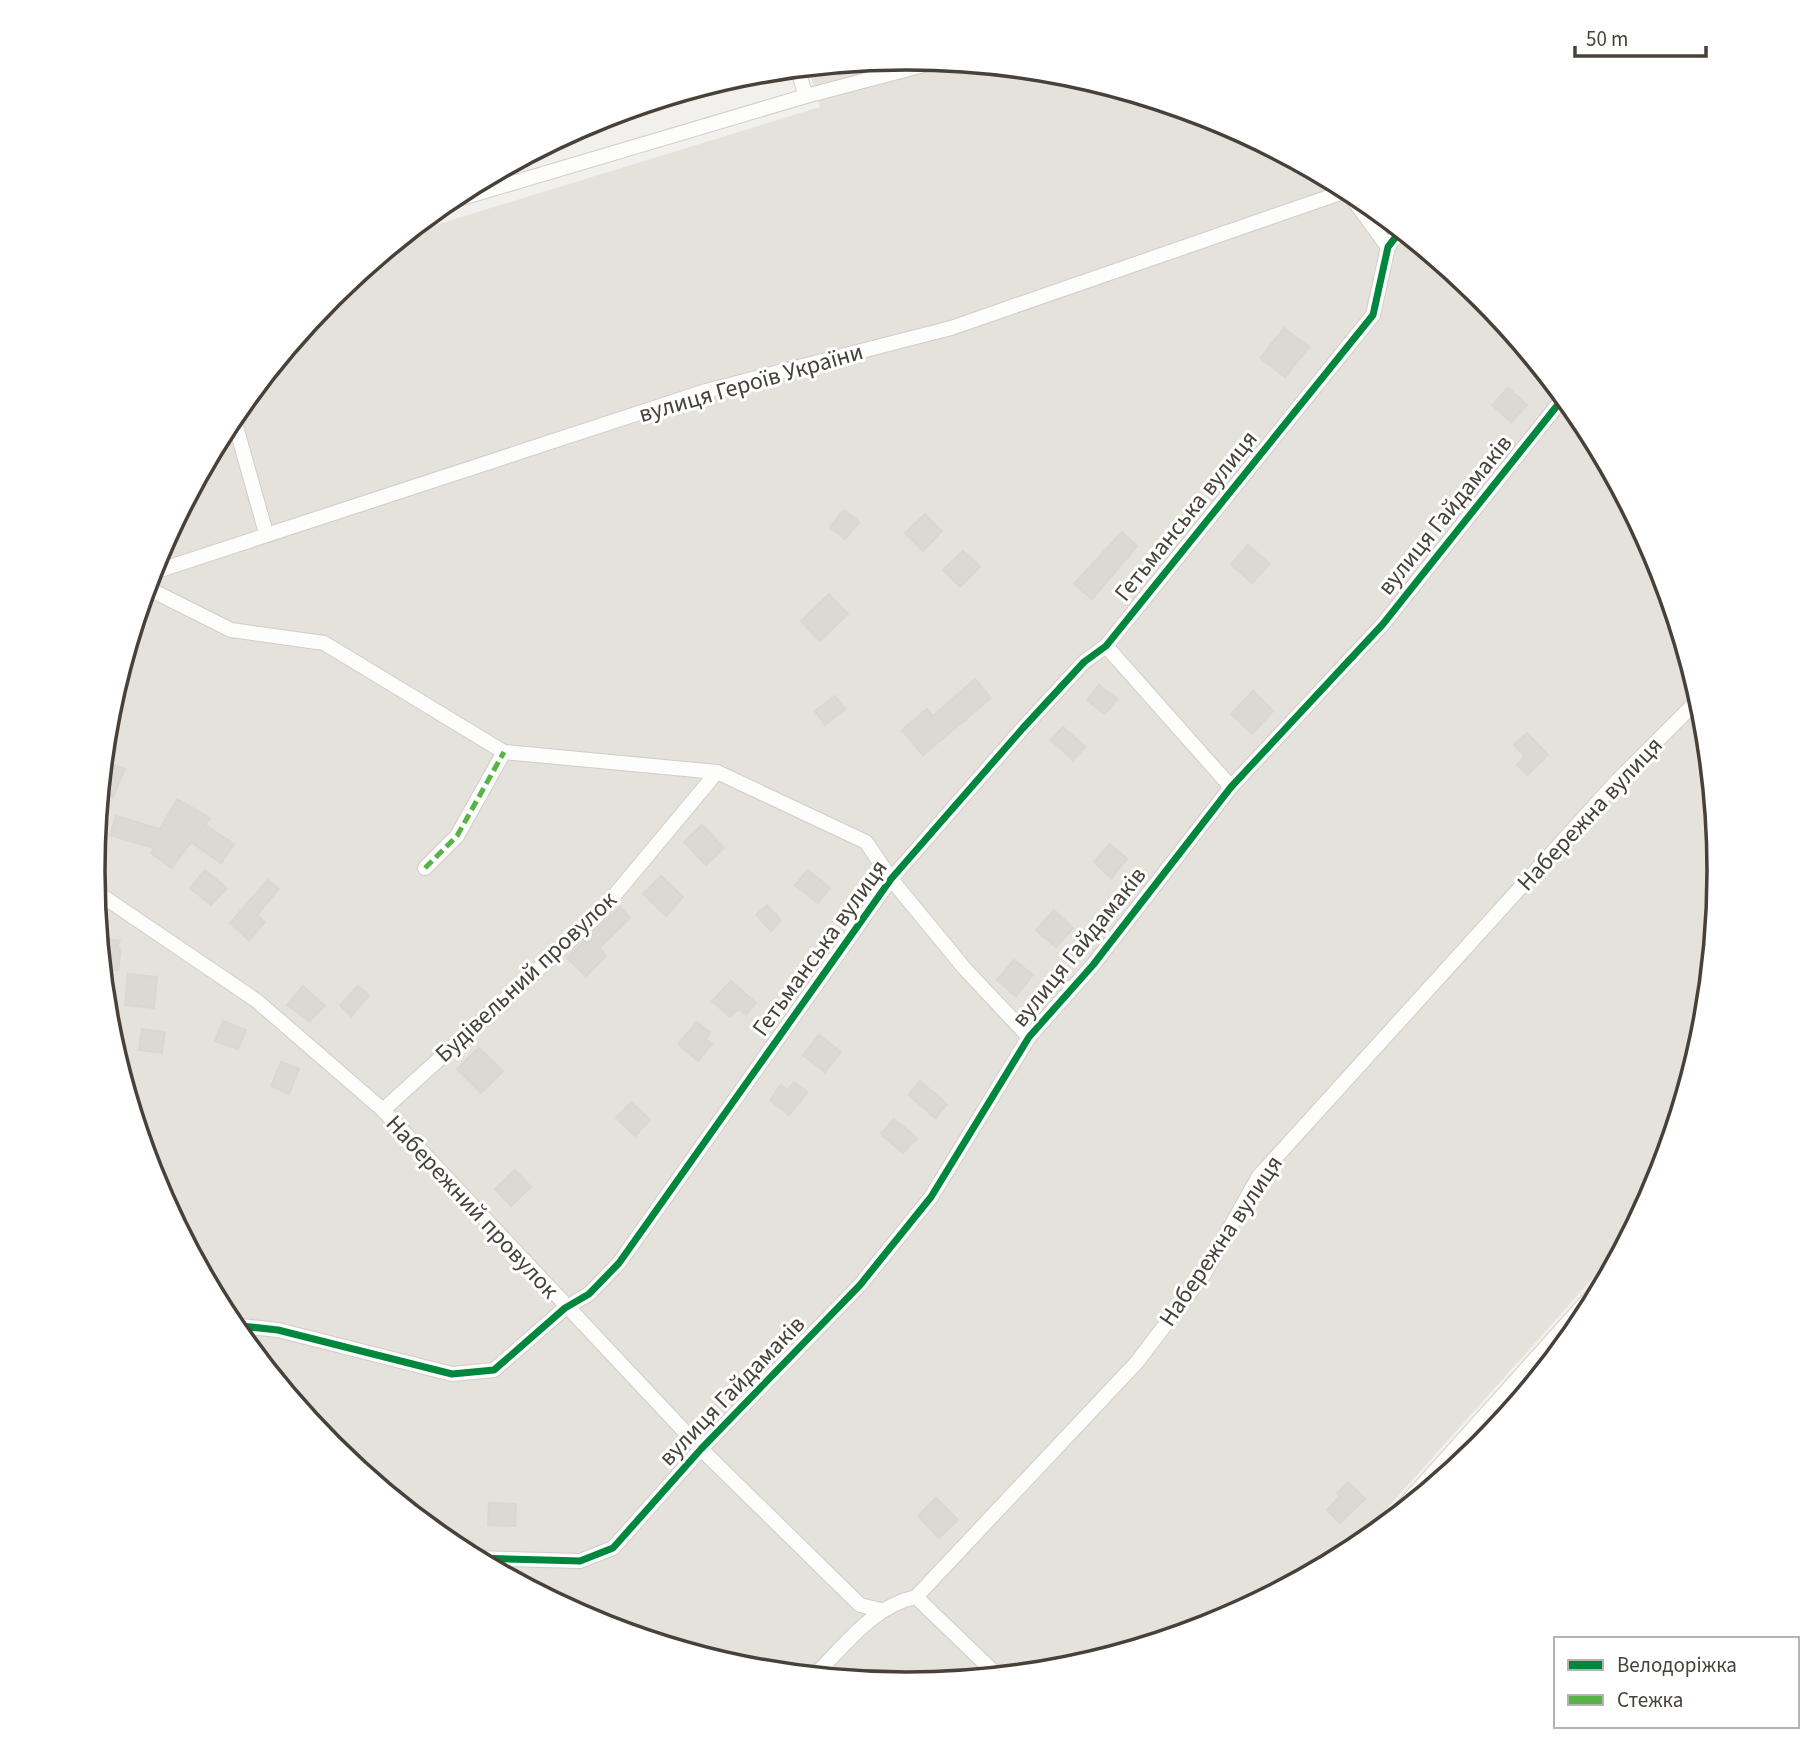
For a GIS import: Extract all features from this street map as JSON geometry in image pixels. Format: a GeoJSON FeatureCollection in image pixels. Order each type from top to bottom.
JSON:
{"type":"FeatureCollection","features":[{"type":"Feature","properties":{"kind":"street"},"geometry":{"type":"LineString","coordinates":[[482,192],[806,96],[905,70]]}},
{"type":"Feature","properties":{"kind":"street"},"geometry":{"type":"LineString","coordinates":[[800,77],[806,96]]}},
{"type":"Feature","properties":{"kind":"street","name":"вулиця Героїв України"},"geometry":{"type":"LineString","coordinates":[[164,568],[265,533],[706,391],[951,328],[1335,194]]}},
{"type":"Feature","properties":{"kind":"street"},"geometry":{"type":"LineString","coordinates":[[1366,215],[1388,247]]}},
{"type":"Feature","properties":{"kind":"street","name":"Гетьманська вулиця"},"geometry":{"type":"LineString","coordinates":[[248,1327],[278,1330],[452,1374],[494,1370],[565,1308],[589,1294],[619,1263],[891,879],[1023,728],[1084,662],[1106,646],[1373,315],[1388,247],[1395,237]]}},
{"type":"Feature","properties":{"kind":"street","name":"вулиця Гайдамаків"},"geometry":{"type":"LineString","coordinates":[[496,1559],[580,1561],[612,1548],[701,1449],[860,1285],[931,1197],[1029,1037],[1093,965],[1231,788],[1383,624],[1558,405]]}},
{"type":"Feature","properties":{"kind":"street"},"geometry":{"type":"LineString","coordinates":[[237,431],[265,533]]}},
{"type":"Feature","properties":{"kind":"street"},"geometry":{"type":"LineString","coordinates":[[156,592],[231,630],[324,643],[504,752],[717,772],[866,842],[891,879],[965,969],[1029,1037]]}},
{"type":"Feature","properties":{"kind":"street"},"geometry":{"type":"LineString","coordinates":[[1106,646],[1231,788]]}},
{"type":"Feature","properties":{"kind":"street","name":"Набережна вулиця"},"geometry":{"type":"LineString","coordinates":[[823,1667],[881,1610],[898,1601],[916,1597],[1137,1362],[1204,1274],[1259,1176],[1617,781],[1690,708]]}},
{"type":"Feature","properties":{"kind":"street"},"geometry":{"type":"LineString","coordinates":[[425,868],[457,836],[504,752]]}},
{"type":"Feature","properties":{"kind":"street","name":"Будівельний провулок"},"geometry":{"type":"LineString","coordinates":[[383,1110],[598,915],[717,772]]}},
{"type":"Feature","properties":{"kind":"street","name":"Набережний провулок"},"geometry":{"type":"LineString","coordinates":[[106,899],[257,1001],[383,1110],[565,1308],[582,1318],[701,1449],[860,1605],[881,1610]]}},
{"type":"Feature","properties":{"kind":"street"},"geometry":{"type":"LineString","coordinates":[[1428,1479],[1571,1319]]}},
{"type":"Feature","properties":{"kind":"street"},"geometry":{"type":"LineString","coordinates":[[916,1597],[990,1667]]}},
{"type":"Feature","properties":{"kind":"shaded area"},"geometry":{"type":"Polygon","coordinates":[[[906,70],[959,72],[1063,85],[1114,97],[1213,131],[1307,177],[1394,236],[1435,269],[1509,343],[1573,426],[1600,471],[1647,564],[1665,614],[1680,664],[1701,766],[1708,871],[1701,976],[1692,1027],[1680,1078],[1647,1178],[1602,1268],[1379,1517],[1352,1537],[1307,1565],[1213,1611],[1114,1645],[1011,1665],[906,1672],[854,1670],[750,1657],[699,1645],[600,1611],[552,1589],[461,1537],[419,1506],[378,1473],[304,1399],[240,1316],[213,1271],[166,1178],[148,1128],[133,1078],[112,976],[105,871],[107,819],[112,766],[133,664],[166,564],[188,517],[240,426],[271,383],[340,305],[378,269],[433,226],[820,107],[811,76],[906,70]]]}},
{"type":"Feature","properties":{"kind":"building"},"geometry":{"type":"Polygon","coordinates":[[[1284,328],[1309,347],[1285,377],[1260,358],[1284,328]]]}},
{"type":"Feature","properties":{"kind":"building"},"geometry":{"type":"Polygon","coordinates":[[[1508,388],[1527,405],[1511,422],[1492,405],[1508,388]]]}},
{"type":"Feature","properties":{"kind":"building"},"geometry":{"type":"Polygon","coordinates":[[[844,510],[859,522],[845,539],[830,527],[844,510]]]}},
{"type":"Feature","properties":{"kind":"building"},"geometry":{"type":"Polygon","coordinates":[[[925,514],[942,531],[923,551],[905,533],[925,514]]]}},
{"type":"Feature","properties":{"kind":"building"},"geometry":{"type":"Polygon","coordinates":[[[1122,532],[1137,546],[1092,599],[1074,584],[1122,532]]]}},
{"type":"Feature","properties":{"kind":"building"},"geometry":{"type":"Polygon","coordinates":[[[1248,545],[1270,564],[1252,583],[1231,564],[1248,545]]]}},
{"type":"Feature","properties":{"kind":"building"},"geometry":{"type":"Polygon","coordinates":[[[963,551],[980,567],[960,587],[943,570],[963,551]]]}},
{"type":"Feature","properties":{"kind":"building"},"geometry":{"type":"Polygon","coordinates":[[[829,594],[848,614],[820,641],[801,621],[829,594]]]}},
{"type":"Feature","properties":{"kind":"building"},"geometry":{"type":"Polygon","coordinates":[[[975,679],[991,698],[923,755],[902,730],[927,709],[933,716],[975,679]]]}},
{"type":"Feature","properties":{"kind":"building"},"geometry":{"type":"Polygon","coordinates":[[[1099,685],[1117,699],[1105,714],[1087,700],[1099,685]]]}},
{"type":"Feature","properties":{"kind":"building"},"geometry":{"type":"Polygon","coordinates":[[[1253,691],[1273,711],[1252,734],[1231,714],[1253,691]]]}},
{"type":"Feature","properties":{"kind":"building"},"geometry":{"type":"Polygon","coordinates":[[[835,696],[845,709],[825,725],[815,711],[835,696]]]}},
{"type":"Feature","properties":{"kind":"building"},"geometry":{"type":"Polygon","coordinates":[[[1063,727],[1085,747],[1073,760],[1051,740],[1063,727]]]}},
{"type":"Feature","properties":{"kind":"building"},"geometry":{"type":"Polygon","coordinates":[[[1527,733],[1548,755],[1527,775],[1517,765],[1525,756],[1514,745],[1527,733]]]}},
{"type":"Feature","properties":{"kind":"building"},"geometry":{"type":"Polygon","coordinates":[[[112,764],[125,769],[113,797],[109,795],[112,764]]]}},
{"type":"Feature","properties":{"kind":"building"},"geometry":{"type":"Polygon","coordinates":[[[177,799],[210,818],[205,825],[234,844],[221,863],[191,842],[172,868],[151,853],[154,848],[110,835],[116,816],[160,829],[177,799]]]}},
{"type":"Feature","properties":{"kind":"building"},"geometry":{"type":"Polygon","coordinates":[[[702,825],[724,848],[706,865],[684,842],[702,825]]]}},
{"type":"Feature","properties":{"kind":"building"},"geometry":{"type":"Polygon","coordinates":[[[1110,844],[1127,859],[1111,878],[1094,862],[1110,844]]]}},
{"type":"Feature","properties":{"kind":"building"},"geometry":{"type":"Polygon","coordinates":[[[205,870],[227,888],[211,905],[190,888],[205,870]]]}},
{"type":"Feature","properties":{"kind":"building"},"geometry":{"type":"Polygon","coordinates":[[[808,870],[830,888],[818,903],[795,885],[808,870]]]}},
{"type":"Feature","properties":{"kind":"building"},"geometry":{"type":"Polygon","coordinates":[[[661,876],[683,897],[666,916],[643,894],[661,876]]]}},
{"type":"Feature","properties":{"kind":"building"},"geometry":{"type":"Polygon","coordinates":[[[268,880],[279,889],[257,915],[265,922],[249,940],[230,923],[268,880]]]}},
{"type":"Feature","properties":{"kind":"building"},"geometry":{"type":"Polygon","coordinates":[[[767,905],[781,921],[771,931],[756,915],[767,905]]]}},
{"type":"Feature","properties":{"kind":"building"},"geometry":{"type":"Polygon","coordinates":[[[620,907],[630,918],[599,948],[606,956],[586,976],[567,958],[620,907]]]}},
{"type":"Feature","properties":{"kind":"building"},"geometry":{"type":"Polygon","coordinates":[[[1054,910],[1073,928],[1056,947],[1036,930],[1054,910]]]}},
{"type":"Feature","properties":{"kind":"building"},"geometry":{"type":"Polygon","coordinates":[[[109,939],[120,941],[117,946],[121,949],[118,970],[111,969],[109,939]]]}},
{"type":"Feature","properties":{"kind":"building"},"geometry":{"type":"Polygon","coordinates":[[[1014,960],[1033,975],[1016,996],[997,980],[1014,960]]]}},
{"type":"Feature","properties":{"kind":"building"},"geometry":{"type":"Polygon","coordinates":[[[128,974],[157,977],[154,1008],[125,1005],[128,974]]]}},
{"type":"Feature","properties":{"kind":"building"},"geometry":{"type":"Polygon","coordinates":[[[731,981],[756,1003],[746,1015],[738,1009],[730,1017],[712,1001],[731,981]]]}},
{"type":"Feature","properties":{"kind":"building"},"geometry":{"type":"Polygon","coordinates":[[[303,986],[325,1006],[310,1021],[287,1005],[303,986]]]}},
{"type":"Feature","properties":{"kind":"building"},"geometry":{"type":"Polygon","coordinates":[[[358,986],[369,996],[351,1016],[340,1005],[358,986]]]}},
{"type":"Feature","properties":{"kind":"building"},"geometry":{"type":"Polygon","coordinates":[[[223,1021],[246,1030],[238,1049],[215,1041],[223,1021]]]}},
{"type":"Feature","properties":{"kind":"building"},"geometry":{"type":"Polygon","coordinates":[[[697,1022],[710,1033],[706,1039],[712,1044],[698,1061],[678,1044],[697,1022]]]}},
{"type":"Feature","properties":{"kind":"building"},"geometry":{"type":"Polygon","coordinates":[[[142,1029],[165,1032],[162,1053],[139,1050],[142,1029]]]}},
{"type":"Feature","properties":{"kind":"building"},"geometry":{"type":"Polygon","coordinates":[[[819,1035],[841,1052],[825,1072],[803,1055],[819,1035]]]}},
{"type":"Feature","properties":{"kind":"building"},"geometry":{"type":"Polygon","coordinates":[[[479,1048],[503,1071],[481,1093],[457,1069],[479,1048]]]}},
{"type":"Feature","properties":{"kind":"building"},"geometry":{"type":"Polygon","coordinates":[[[281,1062],[299,1069],[289,1094],[271,1086],[281,1062]]]}},
{"type":"Feature","properties":{"kind":"building"},"geometry":{"type":"Polygon","coordinates":[[[920,1081],[947,1104],[935,1118],[909,1095],[920,1081]]]}},
{"type":"Feature","properties":{"kind":"building"},"geometry":{"type":"Polygon","coordinates":[[[794,1082],[807,1092],[789,1115],[770,1100],[781,1085],[788,1090],[794,1082]]]}},
{"type":"Feature","properties":{"kind":"building"},"geometry":{"type":"Polygon","coordinates":[[[631,1102],[650,1120],[635,1136],[616,1118],[631,1102]]]}},
{"type":"Feature","properties":{"kind":"building"},"geometry":{"type":"Polygon","coordinates":[[[894,1119],[917,1138],[903,1153],[881,1134],[894,1119]]]}},
{"type":"Feature","properties":{"kind":"building"},"geometry":{"type":"Polygon","coordinates":[[[515,1170],[531,1187],[511,1206],[495,1189],[515,1170]]]}},
{"type":"Feature","properties":{"kind":"building"},"geometry":{"type":"Polygon","coordinates":[[[1348,1482],[1365,1499],[1340,1523],[1327,1510],[1340,1496],[1337,1493],[1348,1482]]]}},
{"type":"Feature","properties":{"kind":"building"},"geometry":{"type":"Polygon","coordinates":[[[936,1498],[958,1520],[939,1538],[918,1516],[936,1498]]]}},
{"type":"Feature","properties":{"kind":"building"},"geometry":{"type":"Polygon","coordinates":[[[489,1503],[516,1504],[515,1526],[488,1525],[489,1503]]]}},
{"type":"Feature","properties":{"kind":"marked path"},"geometry":{"type":"LineString","coordinates":[[425,868],[457,836],[504,752]]}},
{"type":"Feature","properties":{"kind":"cycle path"},"geometry":{"type":"LineString","coordinates":[[248,1327],[278,1330],[452,1374],[494,1370],[565,1308],[589,1294],[619,1263],[891,879],[1023,728],[1084,662],[1106,646],[1373,315],[1388,247],[1395,237]]}},
{"type":"Feature","properties":{"kind":"cycle path"},"geometry":{"type":"LineString","coordinates":[[496,1559],[580,1561],[613,1548],[701,1449],[860,1285],[931,1197],[1029,1037],[1093,965],[1231,787],[1383,624],[1558,405]]}}]}
